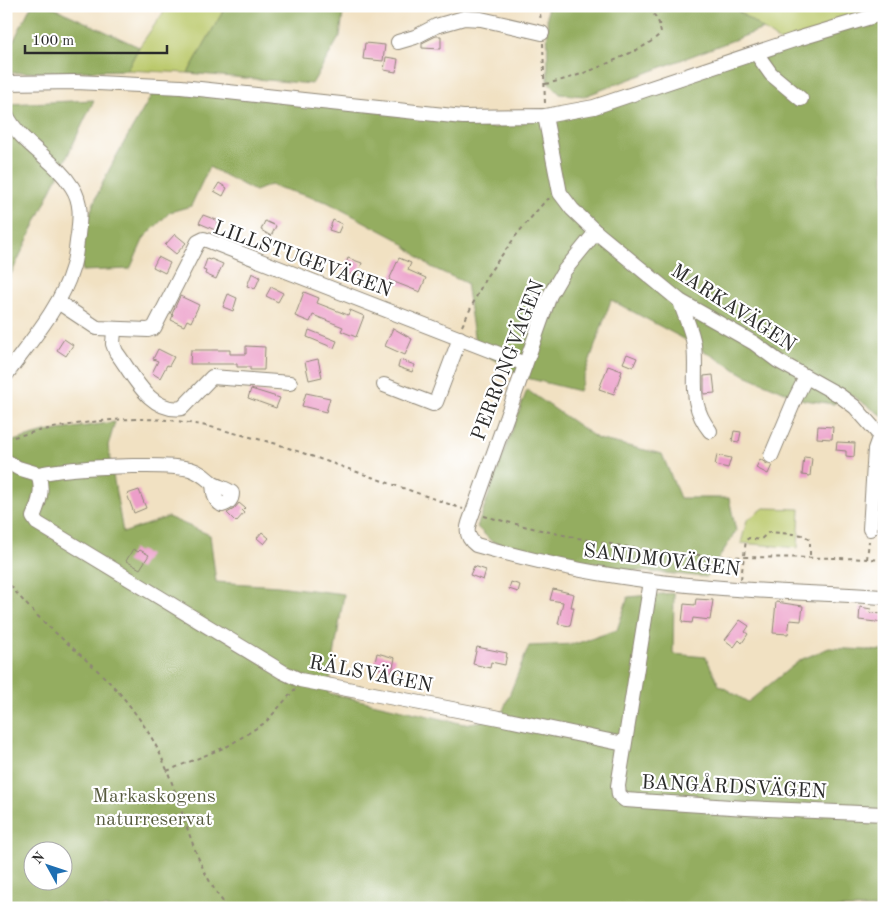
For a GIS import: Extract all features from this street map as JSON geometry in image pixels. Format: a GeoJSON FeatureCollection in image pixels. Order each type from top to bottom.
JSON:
{"type":"FeatureCollection","features":[{"type":"Feature","properties":{"kind":"street"},"geometry":{"type":"LineString","coordinates":[[6,83],[76,82],[181,87],[462,116],[544,116],[594,107],[884,12]]}},
{"type":"Feature","properties":{"kind":"street"},"geometry":{"type":"LineString","coordinates":[[398,42],[415,37],[436,26],[464,18],[542,33]]}},
{"type":"Feature","properties":{"kind":"street"},"geometry":{"type":"LineString","coordinates":[[756,53],[771,74],[800,99]]}},
{"type":"Feature","properties":{"kind":"street"},"geometry":{"type":"LineString","coordinates":[[6,114],[19,135],[64,176],[77,196],[80,207],[80,222],[73,267],[65,289],[58,302],[6,375]]}},
{"type":"Feature","properties":{"kind":"street","name":"MARKAVÄGEN"},"geometry":{"type":"LineString","coordinates":[[544,116],[560,193],[572,209],[596,232],[680,301],[754,343],[806,377],[824,385],[855,407],[882,437]]}},
{"type":"Feature","properties":{"kind":"street","name":"PERRONGVÄGEN"},"geometry":{"type":"LineString","coordinates":[[472,512],[550,295],[556,283],[596,232]]}},
{"type":"Feature","properties":{"kind":"street","name":"LILLSTUGEVÄGEN"},"geometry":{"type":"LineString","coordinates":[[58,302],[98,328],[114,330],[148,330],[154,328],[198,242],[204,239],[525,364]]}},
{"type":"Feature","properties":{"kind":"street"},"geometry":{"type":"LineString","coordinates":[[680,301],[694,346],[695,393],[698,411],[701,420],[710,431]]}},
{"type":"Feature","properties":{"kind":"street"},"geometry":{"type":"LineString","coordinates":[[114,330],[113,344],[116,352],[148,397],[159,405],[175,409],[182,408],[212,377],[290,383]]}},
{"type":"Feature","properties":{"kind":"street"},"geometry":{"type":"LineString","coordinates":[[384,385],[433,404],[436,402],[460,338]]}},
{"type":"Feature","properties":{"kind":"street"},"geometry":{"type":"LineString","coordinates":[[771,456],[795,398],[806,377]]}},
{"type":"Feature","properties":{"kind":"street"},"geometry":{"type":"LineString","coordinates":[[870,529],[875,449],[882,437]]}},
{"type":"Feature","properties":{"kind":"street"},"geometry":{"type":"LineString","coordinates":[[6,461],[18,468],[38,474],[98,467],[159,466],[190,469],[205,475],[213,484]]}},
{"type":"Feature","properties":{"kind":"street","name":"RÄLSVÄGEN"},"geometry":{"type":"LineString","coordinates":[[38,474],[41,482],[41,494],[33,517],[37,523],[283,672],[300,680],[624,744]]}},
{"type":"Feature","properties":{"kind":"street","name":"SANDMOVÄGEN"},"geometry":{"type":"LineString","coordinates":[[472,512],[467,530],[471,542],[476,545],[558,566],[651,581],[743,589],[884,597]]}},
{"type":"Feature","properties":{"kind":"street","name":"BANGÅRDSVÄGEN"},"geometry":{"type":"LineString","coordinates":[[651,581],[624,744],[618,786],[619,795],[625,800],[884,814]]}},
{"type":"Feature","properties":{"kind":"path"},"geometry":{"type":"LineString","coordinates":[[539,6],[545,84],[544,116]]}},
{"type":"Feature","properties":{"kind":"path"},"geometry":{"type":"LineString","coordinates":[[545,84],[563,81],[598,69],[652,42],[661,34],[659,23],[649,6]]}},
{"type":"Feature","properties":{"kind":"path"},"geometry":{"type":"LineString","coordinates":[[460,338],[462,324],[486,277],[518,233],[546,200],[556,195]]}},
{"type":"Feature","properties":{"kind":"path"},"geometry":{"type":"LineString","coordinates":[[6,439],[51,428],[98,420],[134,418],[183,422],[234,432],[277,444],[472,512],[536,530],[616,545],[686,554],[884,560]]}},
{"type":"Feature","properties":{"kind":"path"},"geometry":{"type":"LineString","coordinates":[[867,559],[870,529]]}},
{"type":"Feature","properties":{"kind":"path"},"geometry":{"type":"LineString","coordinates":[[743,589],[741,576],[746,540],[753,538],[760,540],[769,532],[804,535],[808,537],[811,547],[810,557]]}},
{"type":"Feature","properties":{"kind":"path"},"geometry":{"type":"LineString","coordinates":[[6,579],[34,612],[101,672],[136,713],[159,751],[194,850],[215,890],[228,908]]}},
{"type":"Feature","properties":{"kind":"path"},"geometry":{"type":"LineString","coordinates":[[167,771],[228,746],[266,722],[292,694],[300,680]]}},
{"type":"Feature","properties":{"kind":"green space"},"geometry":{"type":"Polygon","coordinates":[[[31,6],[50,6],[139,47],[127,70],[6,73],[6,56],[31,6]]]}},
{"type":"Feature","properties":{"kind":"green space"},"geometry":{"type":"Polygon","coordinates":[[[168,6],[226,6],[188,73],[127,70],[139,47],[168,6]]]}},
{"type":"Feature","properties":{"kind":"green space"},"geometry":{"type":"Polygon","coordinates":[[[226,6],[344,6],[340,36],[312,84],[188,73],[226,6]]]}},
{"type":"Feature","properties":{"kind":"green space"},"geometry":{"type":"Polygon","coordinates":[[[547,6],[731,6],[763,29],[585,96],[560,94],[548,82],[547,6]]]}},
{"type":"Feature","properties":{"kind":"green space"},"geometry":{"type":"Polygon","coordinates":[[[731,6],[884,6],[884,118],[731,6]]]}},
{"type":"Feature","properties":{"kind":"green space"},"geometry":{"type":"Polygon","coordinates":[[[884,14],[884,417],[848,393],[834,404],[804,400],[745,375],[684,339],[611,300],[579,391],[523,377],[476,349],[466,283],[431,267],[397,239],[327,202],[270,185],[255,191],[209,167],[191,206],[170,212],[144,238],[130,269],[82,271],[82,248],[92,208],[111,166],[155,89],[380,111],[494,128],[545,116],[884,14]]]}},
{"type":"Feature","properties":{"kind":"green space"},"geometry":{"type":"Polygon","coordinates":[[[94,100],[15,266],[6,284],[6,104],[94,100]]]}},
{"type":"Feature","properties":{"kind":"green space"},"geometry":{"type":"Polygon","coordinates":[[[527,390],[598,439],[662,454],[680,498],[729,498],[736,531],[707,577],[621,569],[492,542],[477,527],[527,390]]]}},
{"type":"Feature","properties":{"kind":"green space","name":"Markaskogens naturreservat"},"geometry":{"type":"Polygon","coordinates":[[[115,422],[108,446],[123,533],[168,517],[210,535],[216,582],[278,586],[344,594],[328,693],[464,724],[500,718],[529,646],[575,644],[617,630],[628,597],[674,593],[673,654],[706,657],[719,685],[748,702],[800,660],[829,648],[884,651],[884,908],[6,908],[6,443],[45,432],[115,422]]]}},
{"type":"Feature","properties":{"kind":"green space"},"geometry":{"type":"Polygon","coordinates":[[[764,508],[800,509],[798,548],[741,543],[747,520],[764,508]]]}},
{"type":"Feature","properties":{"kind":"building"},"geometry":{"type":"Polygon","coordinates":[[[436,36],[441,36],[441,49],[422,48],[422,43],[436,36]]]}},
{"type":"Feature","properties":{"kind":"building"},"geometry":{"type":"Polygon","coordinates":[[[365,43],[385,45],[383,61],[363,59],[365,43]]]}},
{"type":"Feature","properties":{"kind":"building"},"geometry":{"type":"Polygon","coordinates":[[[386,57],[398,59],[396,72],[384,70],[386,57]]]}},
{"type":"Feature","properties":{"kind":"building"},"geometry":{"type":"Polygon","coordinates":[[[219,183],[227,188],[223,196],[214,191],[219,183]]]}},
{"type":"Feature","properties":{"kind":"building"},"geometry":{"type":"Polygon","coordinates":[[[203,215],[219,221],[215,230],[199,223],[203,215]]]}},
{"type":"Feature","properties":{"kind":"building"},"geometry":{"type":"Polygon","coordinates":[[[333,220],[342,224],[338,233],[329,230],[333,220]]]}},
{"type":"Feature","properties":{"kind":"building"},"geometry":{"type":"Polygon","coordinates":[[[265,221],[276,226],[271,236],[261,230],[265,221]]]}},
{"type":"Feature","properties":{"kind":"building"},"geometry":{"type":"Polygon","coordinates":[[[175,234],[186,243],[176,254],[165,245],[175,234]]]}},
{"type":"Feature","properties":{"kind":"building"},"geometry":{"type":"Polygon","coordinates":[[[158,257],[170,263],[165,273],[153,267],[158,257]]]}},
{"type":"Feature","properties":{"kind":"building"},"geometry":{"type":"Polygon","coordinates":[[[348,258],[362,263],[357,277],[343,271],[348,258]]]}},
{"type":"Feature","properties":{"kind":"building"},"geometry":{"type":"Polygon","coordinates":[[[399,258],[411,263],[408,270],[426,278],[420,292],[389,280],[399,258]]]}},
{"type":"Feature","properties":{"kind":"building"},"geometry":{"type":"Polygon","coordinates":[[[207,259],[223,264],[216,279],[205,274],[206,271],[203,270],[207,259]]]}},
{"type":"Feature","properties":{"kind":"building"},"geometry":{"type":"Polygon","coordinates":[[[252,273],[260,277],[255,289],[247,286],[252,273]]]}},
{"type":"Feature","properties":{"kind":"building"},"geometry":{"type":"Polygon","coordinates":[[[271,287],[283,293],[278,302],[266,296],[271,287]]]}},
{"type":"Feature","properties":{"kind":"building"},"geometry":{"type":"Polygon","coordinates":[[[304,292],[319,298],[317,303],[348,315],[350,310],[364,316],[356,337],[341,331],[343,327],[313,315],[310,322],[295,316],[304,292]]]}},
{"type":"Feature","properties":{"kind":"building"},"geometry":{"type":"Polygon","coordinates":[[[228,294],[237,298],[233,311],[223,307],[228,294]]]}},
{"type":"Feature","properties":{"kind":"building"},"geometry":{"type":"Polygon","coordinates":[[[180,296],[199,305],[191,322],[187,320],[184,326],[171,320],[180,296]]]}},
{"type":"Feature","properties":{"kind":"building"},"geometry":{"type":"Polygon","coordinates":[[[393,328],[412,339],[405,355],[385,346],[393,328]]]}},
{"type":"Feature","properties":{"kind":"building"},"geometry":{"type":"Polygon","coordinates":[[[309,330],[337,341],[334,348],[307,337],[309,330]]]}},
{"type":"Feature","properties":{"kind":"building"},"geometry":{"type":"Polygon","coordinates":[[[64,339],[73,345],[66,356],[57,350],[64,339]]]}},
{"type":"Feature","properties":{"kind":"building"},"geometry":{"type":"Polygon","coordinates":[[[246,346],[265,347],[264,370],[250,370],[250,367],[237,367],[237,364],[190,364],[191,350],[230,350],[230,354],[246,354],[246,346]]]}},
{"type":"Feature","properties":{"kind":"building"},"geometry":{"type":"Polygon","coordinates":[[[158,349],[174,357],[160,378],[152,373],[158,361],[153,359],[158,349]]]}},
{"type":"Feature","properties":{"kind":"building"},"geometry":{"type":"Polygon","coordinates":[[[627,354],[637,358],[633,367],[623,363],[627,354]]]}},
{"type":"Feature","properties":{"kind":"building"},"geometry":{"type":"Polygon","coordinates":[[[318,359],[322,377],[309,380],[305,362],[318,359]]]}},
{"type":"Feature","properties":{"kind":"building"},"geometry":{"type":"Polygon","coordinates":[[[400,360],[415,365],[412,372],[398,367],[400,360]]]}},
{"type":"Feature","properties":{"kind":"building"},"geometry":{"type":"Polygon","coordinates":[[[608,366],[622,371],[614,394],[599,389],[608,366]]]}},
{"type":"Feature","properties":{"kind":"building"},"geometry":{"type":"Polygon","coordinates":[[[713,375],[715,393],[704,394],[704,376],[713,375]]]}},
{"type":"Feature","properties":{"kind":"building"},"geometry":{"type":"Polygon","coordinates":[[[251,389],[280,398],[276,408],[248,398],[251,389]]]}},
{"type":"Feature","properties":{"kind":"building"},"geometry":{"type":"Polygon","coordinates":[[[306,393],[330,398],[326,412],[302,406],[306,393]]]}},
{"type":"Feature","properties":{"kind":"building"},"geometry":{"type":"Polygon","coordinates":[[[818,426],[833,427],[832,439],[817,438],[818,426]]]}},
{"type":"Feature","properties":{"kind":"building"},"geometry":{"type":"Polygon","coordinates":[[[734,431],[741,432],[739,442],[732,441],[734,431]]]}},
{"type":"Feature","properties":{"kind":"building"},"geometry":{"type":"Polygon","coordinates":[[[837,442],[855,443],[854,457],[846,456],[846,451],[836,450],[837,442]]]}},
{"type":"Feature","properties":{"kind":"building"},"geometry":{"type":"Polygon","coordinates":[[[717,455],[731,458],[728,468],[715,465],[717,455]]]}},
{"type":"Feature","properties":{"kind":"building"},"geometry":{"type":"Polygon","coordinates":[[[804,457],[812,458],[810,476],[802,475],[804,457]]]}},
{"type":"Feature","properties":{"kind":"building"},"geometry":{"type":"Polygon","coordinates":[[[760,459],[772,465],[768,474],[756,468],[760,459]]]}},
{"type":"Feature","properties":{"kind":"building"},"geometry":{"type":"Polygon","coordinates":[[[139,490],[146,508],[134,513],[127,494],[139,490]]]}},
{"type":"Feature","properties":{"kind":"building"},"geometry":{"type":"Polygon","coordinates":[[[239,503],[245,508],[242,511],[244,513],[236,522],[227,513],[239,503]]]}},
{"type":"Feature","properties":{"kind":"building"},"geometry":{"type":"Polygon","coordinates":[[[262,532],[269,538],[264,544],[257,538],[262,532]]]}},
{"type":"Feature","properties":{"kind":"building"},"geometry":{"type":"Polygon","coordinates":[[[133,549],[138,552],[140,550],[149,555],[140,569],[126,561],[133,549]]]}},
{"type":"Feature","properties":{"kind":"building"},"geometry":{"type":"Polygon","coordinates":[[[474,566],[486,570],[483,580],[470,575],[474,566]]]}},
{"type":"Feature","properties":{"kind":"building"},"geometry":{"type":"Polygon","coordinates":[[[511,582],[520,585],[518,592],[509,589],[511,582]]]}},
{"type":"Feature","properties":{"kind":"building"},"geometry":{"type":"Polygon","coordinates":[[[553,589],[574,594],[571,607],[574,607],[570,626],[558,624],[563,602],[550,600],[553,589]]]}},
{"type":"Feature","properties":{"kind":"building"},"geometry":{"type":"Polygon","coordinates":[[[696,599],[713,600],[710,620],[693,618],[692,623],[682,622],[684,604],[695,605],[696,599]]]}},
{"type":"Feature","properties":{"kind":"building"},"geometry":{"type":"Polygon","coordinates":[[[776,602],[803,606],[801,621],[790,620],[788,634],[773,633],[776,602]]]}},
{"type":"Feature","properties":{"kind":"building"},"geometry":{"type":"Polygon","coordinates":[[[860,607],[871,609],[870,613],[884,614],[884,623],[859,620],[860,607]]]}},
{"type":"Feature","properties":{"kind":"building"},"geometry":{"type":"Polygon","coordinates":[[[740,620],[749,626],[745,632],[748,634],[742,643],[739,640],[734,647],[725,640],[740,620]]]}},
{"type":"Feature","properties":{"kind":"building"},"geometry":{"type":"Polygon","coordinates":[[[477,647],[507,653],[505,665],[491,662],[490,668],[473,664],[477,647]]]}},
{"type":"Feature","properties":{"kind":"building"},"geometry":{"type":"Polygon","coordinates":[[[377,653],[395,658],[392,672],[374,667],[377,653]]]}}]}
